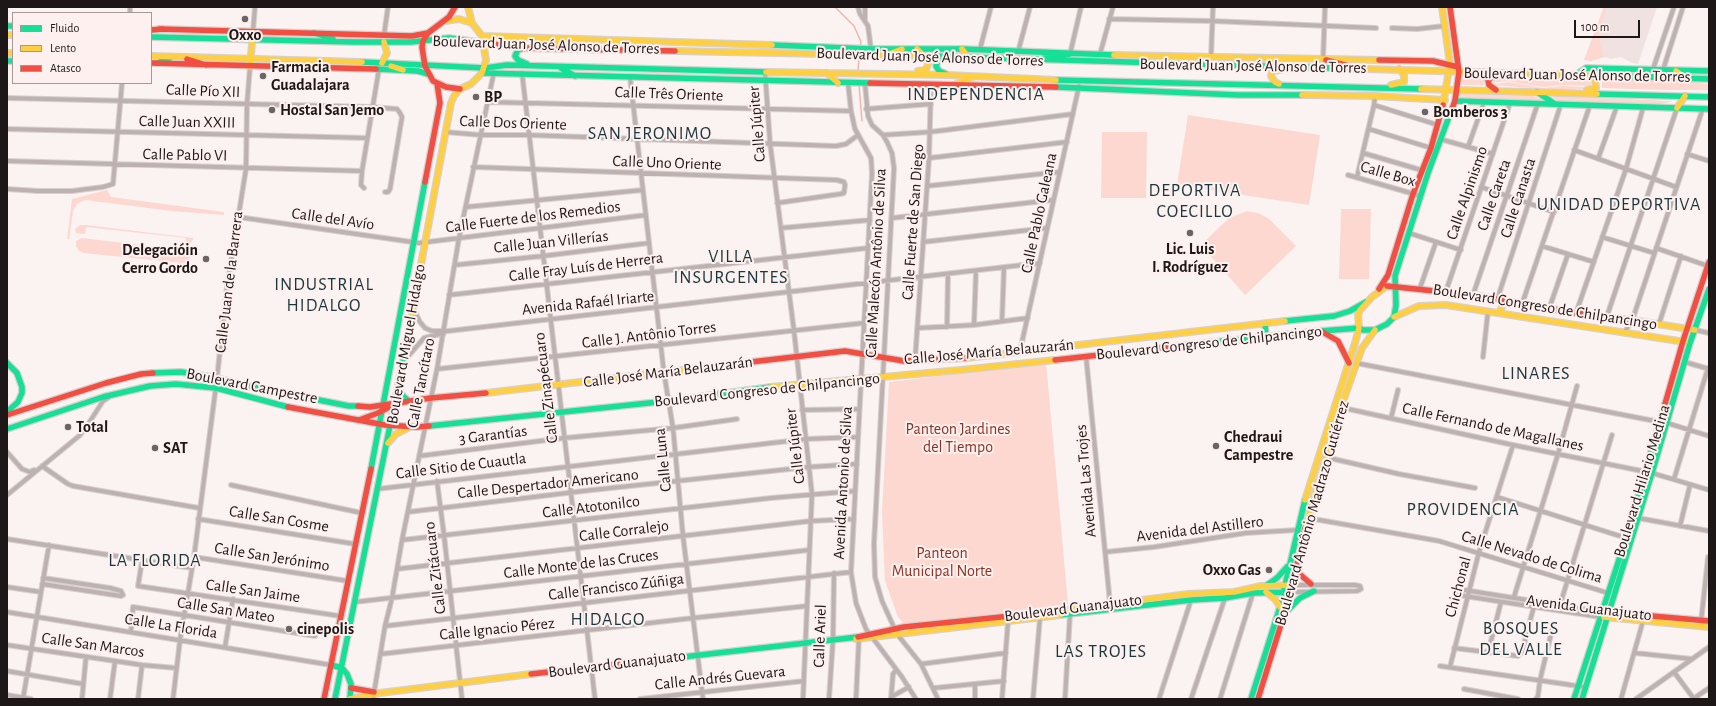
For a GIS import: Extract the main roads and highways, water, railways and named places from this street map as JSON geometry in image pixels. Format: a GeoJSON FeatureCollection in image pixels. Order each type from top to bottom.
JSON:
{"type":"FeatureCollection","features":[{"type":"Feature","properties":{"kind":"waterway"},"geometry":{"type":"LineString","coordinates":[[835,7],[854,26],[861,42],[860,47]]}},
{"type":"Feature","properties":{"kind":"waterway"},"geometry":{"type":"LineString","coordinates":[[858,71],[859,57]]}},
{"type":"Feature","properties":{"kind":"waterway"},"geometry":{"type":"LineString","coordinates":[[859,85],[862,121]]}},
{"type":"Feature","properties":{"kind":"place","name":"Oxxo"},"geometry":{"type":"Point","coordinates":[245,19]}},
{"type":"Feature","properties":{"kind":"place","name":"Farmacia Guadalajara"},"geometry":{"type":"Point","coordinates":[263,76]}},
{"type":"Feature","properties":{"kind":"place","name":"BP"},"geometry":{"type":"Point","coordinates":[476,97]}},
{"type":"Feature","properties":{"kind":"place","name":"Hostal San Jemo"},"geometry":{"type":"Point","coordinates":[272,110]}},
{"type":"Feature","properties":{"kind":"place","name":"Bomberos 3"},"geometry":{"type":"Point","coordinates":[1425,112]}},
{"type":"Feature","properties":{"kind":"place","name":"Lic. Luis I. Rodríguez"},"geometry":{"type":"Point","coordinates":[1190,233]}},
{"type":"Feature","properties":{"kind":"place","name":"Delegacióin Cerro Gordo"},"geometry":{"type":"Point","coordinates":[206,259]}},
{"type":"Feature","properties":{"kind":"place","name":"Total"},"geometry":{"type":"Point","coordinates":[68,427]}},
{"type":"Feature","properties":{"kind":"place","name":"Chedraui Campestre"},"geometry":{"type":"Point","coordinates":[1216,446]}},
{"type":"Feature","properties":{"kind":"place","name":"SAT"},"geometry":{"type":"Point","coordinates":[155,448]}},
{"type":"Feature","properties":{"kind":"place","name":"Oxxo Gas"},"geometry":{"type":"Point","coordinates":[1269,570]}},
{"type":"Feature","properties":{"kind":"place","name":"cinepolis"},"geometry":{"type":"Point","coordinates":[289,629]}},
{"type":"Feature","properties":{"kind":"district","name":"INDEPENDENCIA"},"geometry":{"type":"Point","coordinates":[976,95]}},
{"type":"Feature","properties":{"kind":"district","name":"SAN JERONIMO"},"geometry":{"type":"Point","coordinates":[650,134]}},
{"type":"Feature","properties":{"kind":"district","name":"DEPORTIVA COECILLO"},"geometry":{"type":"Point","coordinates":[1195,201]}},
{"type":"Feature","properties":{"kind":"district","name":"UNIDAD DEPORTIVA"},"geometry":{"type":"Point","coordinates":[1619,205]}},
{"type":"Feature","properties":{"kind":"district","name":"VILLA INSURGENTES"},"geometry":{"type":"Point","coordinates":[731,267]}},
{"type":"Feature","properties":{"kind":"district","name":"INDUSTRIAL HIDALGO"},"geometry":{"type":"Point","coordinates":[324,295]}},
{"type":"Feature","properties":{"kind":"district","name":"LINARES"},"geometry":{"type":"Point","coordinates":[1536,374]}},
{"type":"Feature","properties":{"kind":"district","name":"PROVIDENCIA"},"geometry":{"type":"Point","coordinates":[1463,510]}},
{"type":"Feature","properties":{"kind":"district","name":"LA FLORIDA"},"geometry":{"type":"Point","coordinates":[155,561]}},
{"type":"Feature","properties":{"kind":"district","name":"HIDALGO"},"geometry":{"type":"Point","coordinates":[608,620]}},
{"type":"Feature","properties":{"kind":"district","name":"BOSQUES DEL VALLE"},"geometry":{"type":"Point","coordinates":[1521,639]}},
{"type":"Feature","properties":{"kind":"district","name":"LAS TROJES"},"geometry":{"type":"Point","coordinates":[1101,652]}},
{"type":"Feature","properties":{"kind":"park label","name":"Panteon Jardines del Tiempo"},"geometry":{"type":"Point","coordinates":[958,438]}},
{"type":"Feature","properties":{"kind":"park label","name":"Panteon Municipal Norte"},"geometry":{"type":"Point","coordinates":[942,562]}}]}
